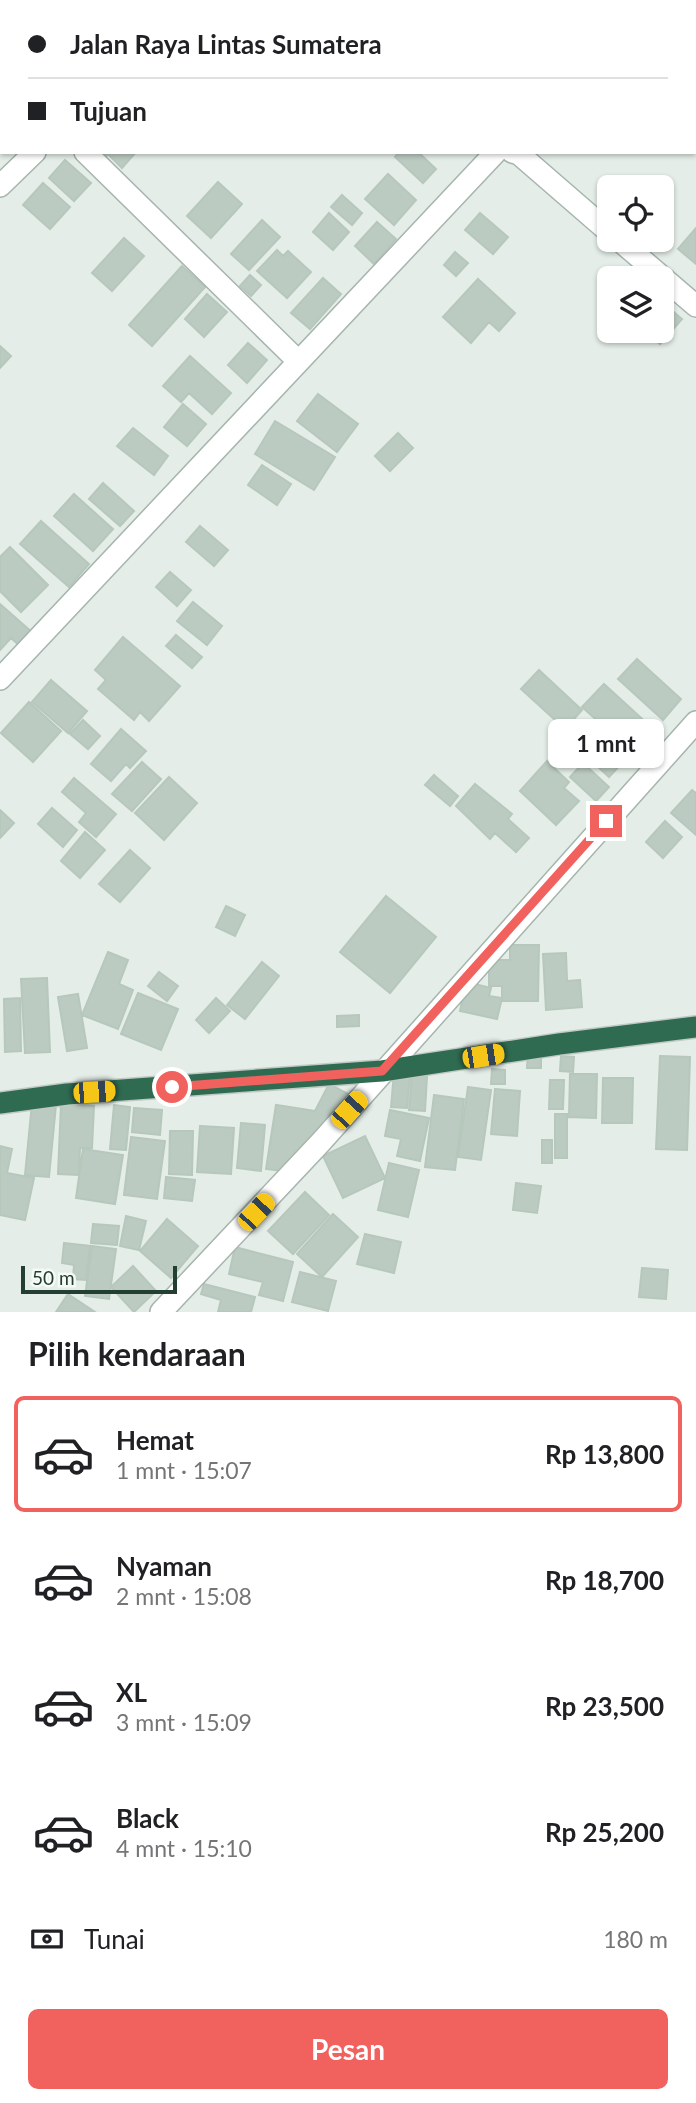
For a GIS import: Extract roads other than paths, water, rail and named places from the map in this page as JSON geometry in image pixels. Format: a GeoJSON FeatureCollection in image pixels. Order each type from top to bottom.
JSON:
{"type":"FeatureCollection","features":[{"type":"Feature","properties":{"kind":"highway"},"geometry":{"type":"LineString","coordinates":[[0,1103],[67,1094],[382,1071],[559,1044],[696,1027]]}},
{"type":"Feature","properties":{"kind":"street"},"geometry":{"type":"LineString","coordinates":[[0,186],[33,154]]}},
{"type":"Feature","properties":{"kind":"street"},"geometry":{"type":"LineString","coordinates":[[87,154],[298,361]]}},
{"type":"Feature","properties":{"kind":"street"},"geometry":{"type":"LineString","coordinates":[[0,680],[494,154]]}},
{"type":"Feature","properties":{"kind":"street"},"geometry":{"type":"LineString","coordinates":[[519,154],[597,222]]}},
{"type":"Feature","properties":{"kind":"street"},"geometry":{"type":"LineString","coordinates":[[633,252],[696,306]]}},
{"type":"Feature","properties":{"kind":"street"},"geometry":{"type":"LineString","coordinates":[[161,1312],[312,1151],[696,722]]}}]}
